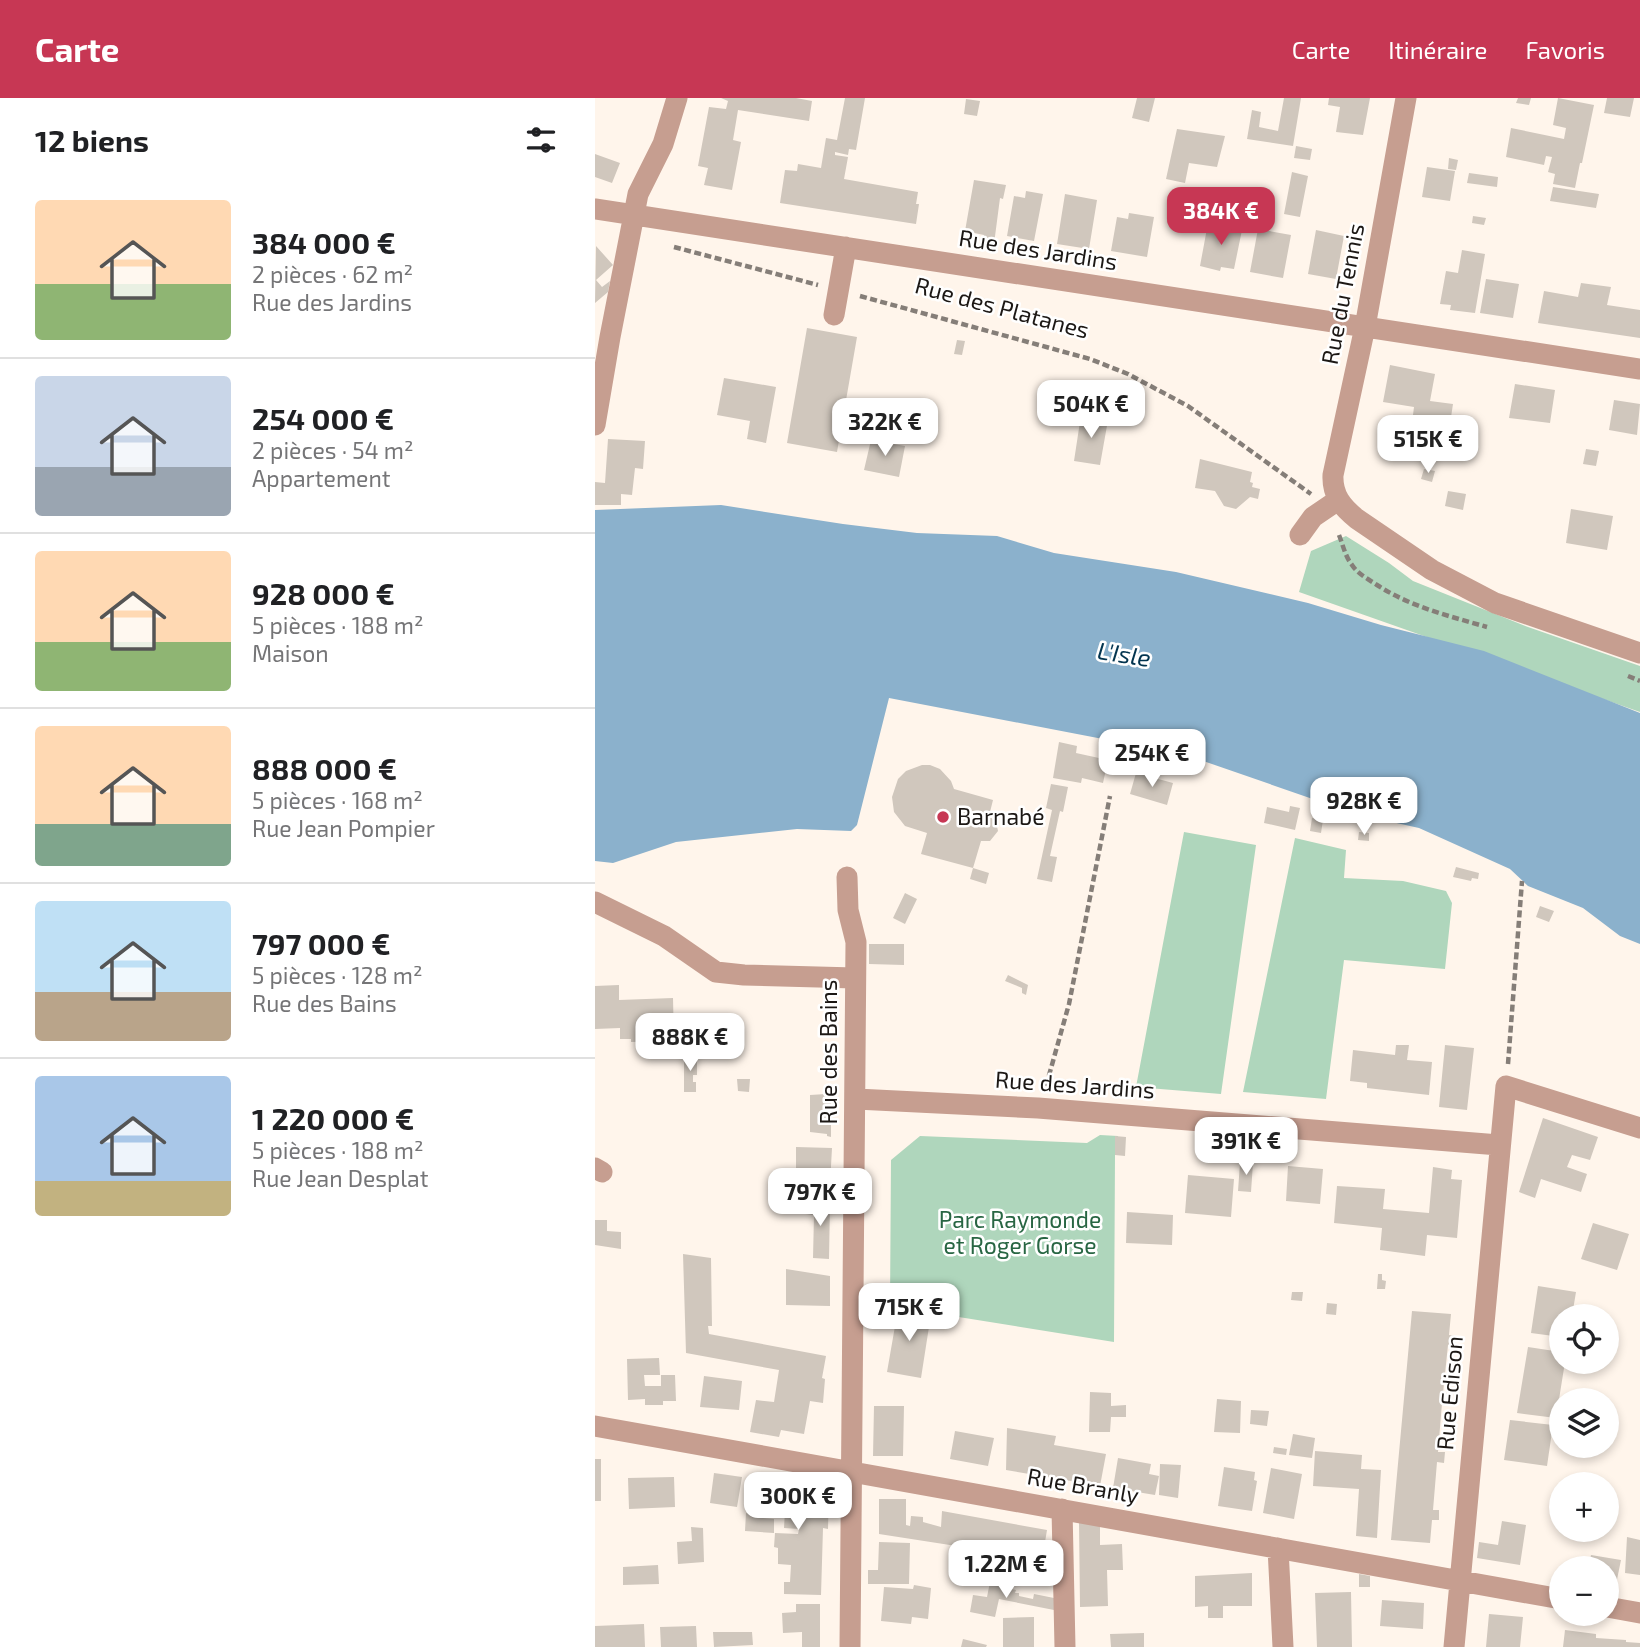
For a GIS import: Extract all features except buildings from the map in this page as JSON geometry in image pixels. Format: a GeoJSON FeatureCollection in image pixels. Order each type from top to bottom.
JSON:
{"type":"FeatureCollection","features":[{"type":"Feature","properties":{"kind":"street"},"geometry":{"type":"LineString","coordinates":[[595,425],[638,194],[663,144],[677,98]]}},
{"type":"Feature","properties":{"kind":"street","name":"Rue du Tennis"},"geometry":{"type":"LineString","coordinates":[[1331,504],[1333,475],[1364,327],[1406,98]]}},
{"type":"Feature","properties":{"kind":"street","name":"Rue des Jardins"},"geometry":{"type":"LineString","coordinates":[[595,209],[1640,369]]}},
{"type":"Feature","properties":{"kind":"street"},"geometry":{"type":"LineString","coordinates":[[834,315],[846,247]]}},
{"type":"Feature","properties":{"kind":"street"},"geometry":{"type":"LineString","coordinates":[[1300,535],[1313,517],[1331,504],[1456,584],[1495,603],[1640,653]]}},
{"type":"Feature","properties":{"kind":"street","name":"Rue des Bains"},"geometry":{"type":"LineString","coordinates":[[847,877],[848,910],[856,942],[850,1647]]}},
{"type":"Feature","properties":{"kind":"street"},"geometry":{"type":"LineString","coordinates":[[595,902],[664,936],[716,972],[855,978]]}},
{"type":"Feature","properties":{"kind":"street"},"geometry":{"type":"LineString","coordinates":[[1506,1086],[1640,1128]]}},
{"type":"Feature","properties":{"kind":"street","name":"Rue Edison"},"geometry":{"type":"LineString","coordinates":[[1454,1647],[1506,1086]]}},
{"type":"Feature","properties":{"kind":"street","name":"Rue des Jardins"},"geometry":{"type":"LineString","coordinates":[[856,1099],[1038,1108],[1499,1144]]}},
{"type":"Feature","properties":{"kind":"street","name":"Rue Branly"},"geometry":{"type":"LineString","coordinates":[[595,1426],[1549,1597]]}},
{"type":"Feature","properties":{"kind":"street"},"geometry":{"type":"LineString","coordinates":[[1062,1509],[1065,1647]]}},
{"type":"Feature","properties":{"kind":"street"},"geometry":{"type":"LineString","coordinates":[[1278,1548],[1283,1647]]}},
{"type":"Feature","properties":{"kind":"street"},"geometry":{"type":"LineString","coordinates":[[1619,1609],[1640,1613]]}},
{"type":"Feature","properties":{"kind":"path","name":"Rue des Platanes"},"geometry":{"type":"LineString","coordinates":[[667,244],[1090,359],[1128,374],[1188,406],[1331,504]]}},
{"type":"Feature","properties":{"kind":"path"},"geometry":{"type":"LineString","coordinates":[[1038,1108],[1055,1060],[1069,1004],[1110,796]]}},
{"type":"Feature","properties":{"kind":"path"},"geometry":{"type":"LineString","coordinates":[[1506,1086],[1523,881]]}},
{"type":"Feature","properties":{"kind":"green space"},"geometry":{"type":"Polygon","coordinates":[[[1346,536],[1413,581],[1528,627],[1640,666],[1640,712],[1299,592],[1311,551],[1346,536]]]}},
{"type":"Feature","properties":{"kind":"green space"},"geometry":{"type":"Polygon","coordinates":[[[1184,832],[1256,845],[1221,1094],[1136,1087],[1184,832]]]}},
{"type":"Feature","properties":{"kind":"green space"},"geometry":{"type":"Polygon","coordinates":[[[1295,838],[1346,850],[1344,878],[1403,881],[1446,891],[1452,903],[1445,969],[1344,960],[1326,1099],[1243,1092],[1295,838]]]}},
{"type":"Feature","properties":{"kind":"green space","name":"Parc Raymonde et Roger Gorse"},"geometry":{"type":"Polygon","coordinates":[[[1100,1135],[1118,1136],[1115,1155],[1114,1342],[890,1306],[891,1160],[920,1136],[1087,1143],[1100,1135]]]}},
{"type":"Feature","properties":{"kind":"water","name":"L'Isle"},"geometry":{"type":"Polygon","coordinates":[[[721,505],[917,533],[997,536],[1054,553],[1176,572],[1308,603],[1484,651],[1640,713],[1640,944],[1620,936],[1583,908],[1528,886],[1510,869],[1419,828],[1356,814],[1186,755],[889,698],[857,825],[851,831],[797,829],[676,842],[613,863],[595,861],[595,510],[721,505]]]}},
{"type":"Feature","properties":{"kind":"place","name":"Barnabé"},"geometry":{"type":"Point","coordinates":[943,817]}}]}
